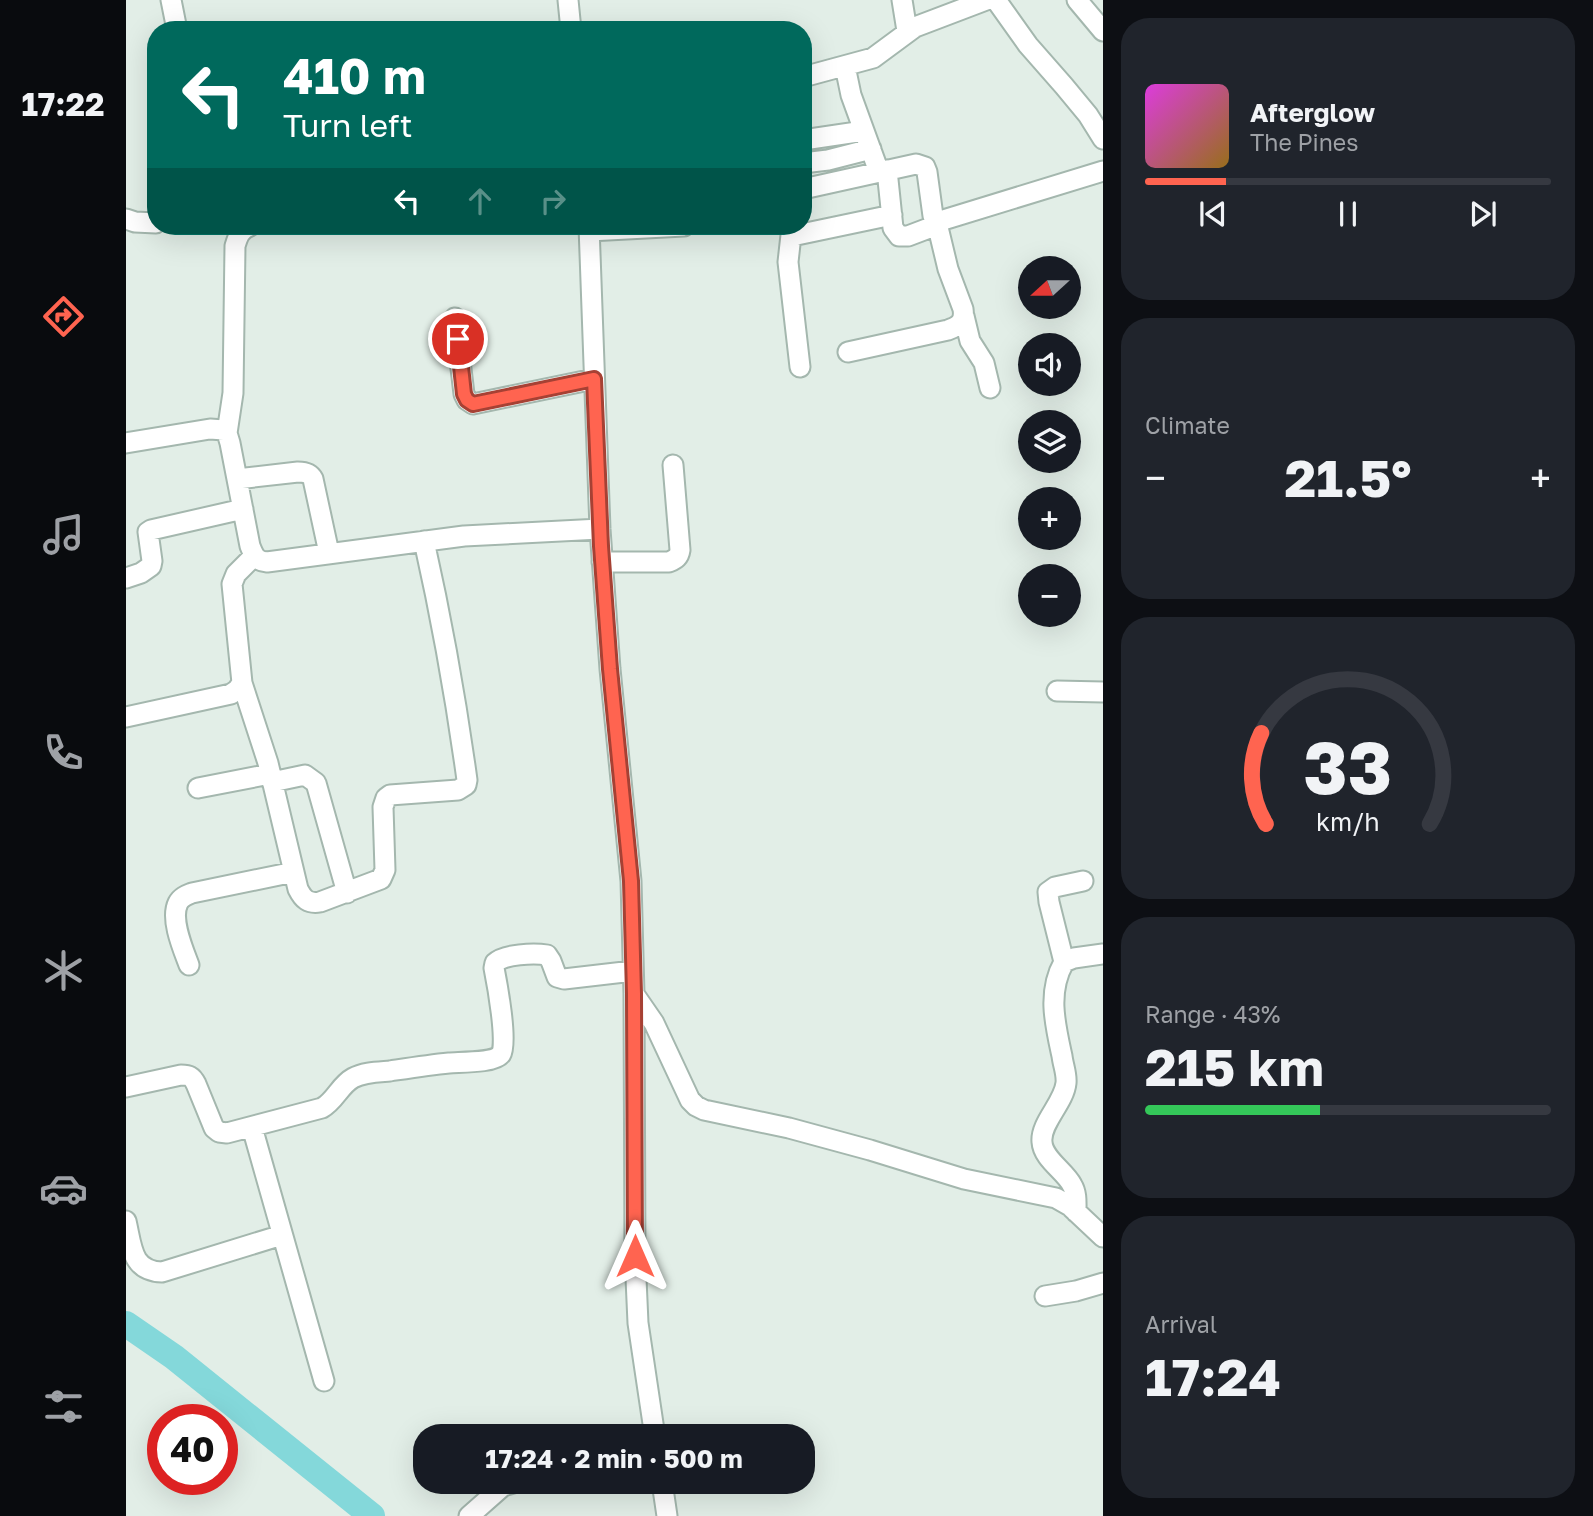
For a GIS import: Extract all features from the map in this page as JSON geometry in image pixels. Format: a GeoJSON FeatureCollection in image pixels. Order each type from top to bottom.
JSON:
{"type":"FeatureCollection","features":[{"type":"Feature","properties":{"kind":"street"},"geometry":{"type":"LineString","coordinates":[[171,0],[175,21]]}},
{"type":"Feature","properties":{"kind":"street"},"geometry":{"type":"LineString","coordinates":[[568,0],[570,21]]}},
{"type":"Feature","properties":{"kind":"street"},"geometry":{"type":"LineString","coordinates":[[901,0],[907,31]]}},
{"type":"Feature","properties":{"kind":"street"},"geometry":{"type":"LineString","coordinates":[[812,75],[878,56],[907,31],[986,0]]}},
{"type":"Feature","properties":{"kind":"street"},"geometry":{"type":"LineString","coordinates":[[996,0],[1028,45],[1088,115],[1103,139]]}},
{"type":"Feature","properties":{"kind":"street"},"geometry":{"type":"LineString","coordinates":[[1077,0],[1103,31]]}},
{"type":"Feature","properties":{"kind":"street"},"geometry":{"type":"LineString","coordinates":[[845,66],[851,95],[867,140],[883,171],[893,228],[899,236],[908,236],[936,222],[1103,171]]}},
{"type":"Feature","properties":{"kind":"street"},"geometry":{"type":"LineString","coordinates":[[812,140],[867,140]]}},
{"type":"Feature","properties":{"kind":"street"},"geometry":{"type":"LineString","coordinates":[[812,162],[828,160],[867,140]]}},
{"type":"Feature","properties":{"kind":"street"},"geometry":{"type":"LineString","coordinates":[[812,187],[916,164],[925,167],[931,207],[945,258],[970,341],[985,363],[990,387]]}},
{"type":"Feature","properties":{"kind":"street"},"geometry":{"type":"LineString","coordinates":[[812,228],[892,215]]}},
{"type":"Feature","properties":{"kind":"street"},"geometry":{"type":"LineString","coordinates":[[126,219],[147,223]]}},
{"type":"Feature","properties":{"kind":"street"},"geometry":{"type":"LineString","coordinates":[[239,235],[235,246],[233,393],[227,433],[250,546],[259,561],[464,536],[600,529]]}},
{"type":"Feature","properties":{"kind":"street"},"geometry":{"type":"LineString","coordinates":[[589,235],[602,562],[631,881],[638,1323],[653,1424]]}},
{"type":"Feature","properties":{"kind":"street"},"geometry":{"type":"LineString","coordinates":[[792,235],[789,269],[800,368]]}},
{"type":"Feature","properties":{"kind":"street"},"geometry":{"type":"LineString","coordinates":[[848,352],[948,330],[958,326],[964,316]]}},
{"type":"Feature","properties":{"kind":"street"},"geometry":{"type":"LineString","coordinates":[[455,317],[464,394],[473,404],[594,379]]}},
{"type":"Feature","properties":{"kind":"street"},"geometry":{"type":"LineString","coordinates":[[126,443],[211,429],[224,430],[227,433]]}},
{"type":"Feature","properties":{"kind":"street"},"geometry":{"type":"LineString","coordinates":[[602,562],[669,562],[679,556],[673,466]]}},
{"type":"Feature","properties":{"kind":"street"},"geometry":{"type":"LineString","coordinates":[[237,478],[298,471],[311,476],[329,553]]}},
{"type":"Feature","properties":{"kind":"street"},"geometry":{"type":"LineString","coordinates":[[126,578],[151,566],[148,532],[151,530],[243,509]]}},
{"type":"Feature","properties":{"kind":"street"},"geometry":{"type":"LineString","coordinates":[[254,556],[236,574],[232,584],[242,683],[271,778],[298,889],[306,901],[313,903],[381,879],[385,870],[383,802],[386,797],[458,790],[466,785],[458,709],[425,541]]}},
{"type":"Feature","properties":{"kind":"street"},"geometry":{"type":"LineString","coordinates":[[126,717],[231,694],[242,683]]}},
{"type":"Feature","properties":{"kind":"street"},"geometry":{"type":"LineString","coordinates":[[1057,691],[1103,692]]}},
{"type":"Feature","properties":{"kind":"street"},"geometry":{"type":"LineString","coordinates":[[198,788],[305,775],[316,783],[347,892]]}},
{"type":"Feature","properties":{"kind":"street"},"geometry":{"type":"LineString","coordinates":[[189,965],[180,943],[176,917],[178,902],[192,893],[294,872]]}},
{"type":"Feature","properties":{"kind":"street"},"geometry":{"type":"LineString","coordinates":[[1076,1212],[1072,1184],[1046,1153],[1041,1139],[1065,1086],[1053,1014],[1057,981],[1064,962],[1048,902],[1048,892],[1055,887],[1083,881]]}},
{"type":"Feature","properties":{"kind":"street"},"geometry":{"type":"LineString","coordinates":[[1064,962],[1103,954]]}},
{"type":"Feature","properties":{"kind":"street"},"geometry":{"type":"LineString","coordinates":[[126,1087],[181,1075],[193,1077],[214,1128],[228,1133],[322,1108],[348,1081],[364,1074],[497,1058],[504,1046],[494,968],[495,963],[503,957],[547,955],[557,977],[564,979],[633,971]]}},
{"type":"Feature","properties":{"kind":"street"},"geometry":{"type":"LineString","coordinates":[[634,994],[654,1023],[690,1100],[696,1106],[870,1150],[964,1180],[1056,1198],[1063,1201],[1103,1237]]}},
{"type":"Feature","properties":{"kind":"street"},"geometry":{"type":"LineString","coordinates":[[251,1127],[324,1381]]}},
{"type":"Feature","properties":{"kind":"street"},"geometry":{"type":"LineString","coordinates":[[126,1221],[134,1255],[144,1268],[162,1272],[282,1235]]}},
{"type":"Feature","properties":{"kind":"street"},"geometry":{"type":"LineString","coordinates":[[1045,1296],[1103,1283]]}},
{"type":"Feature","properties":{"kind":"street"},"geometry":{"type":"LineString","coordinates":[[469,1516],[492,1494]]}},
{"type":"Feature","properties":{"kind":"street"},"geometry":{"type":"LineString","coordinates":[[664,1494],[667,1516]]}},
{"type":"Feature","properties":{"kind":"waterway"},"geometry":{"type":"LineString","coordinates":[[126,1324],[174,1357],[372,1516]]}},
{"type":"Feature","properties":{"kind":"route"},"geometry":{"type":"LineString","coordinates":[[458,339],[464,394],[473,404],[594,379],[600,529],[610,669],[631,881],[635,1256]]}}]}
